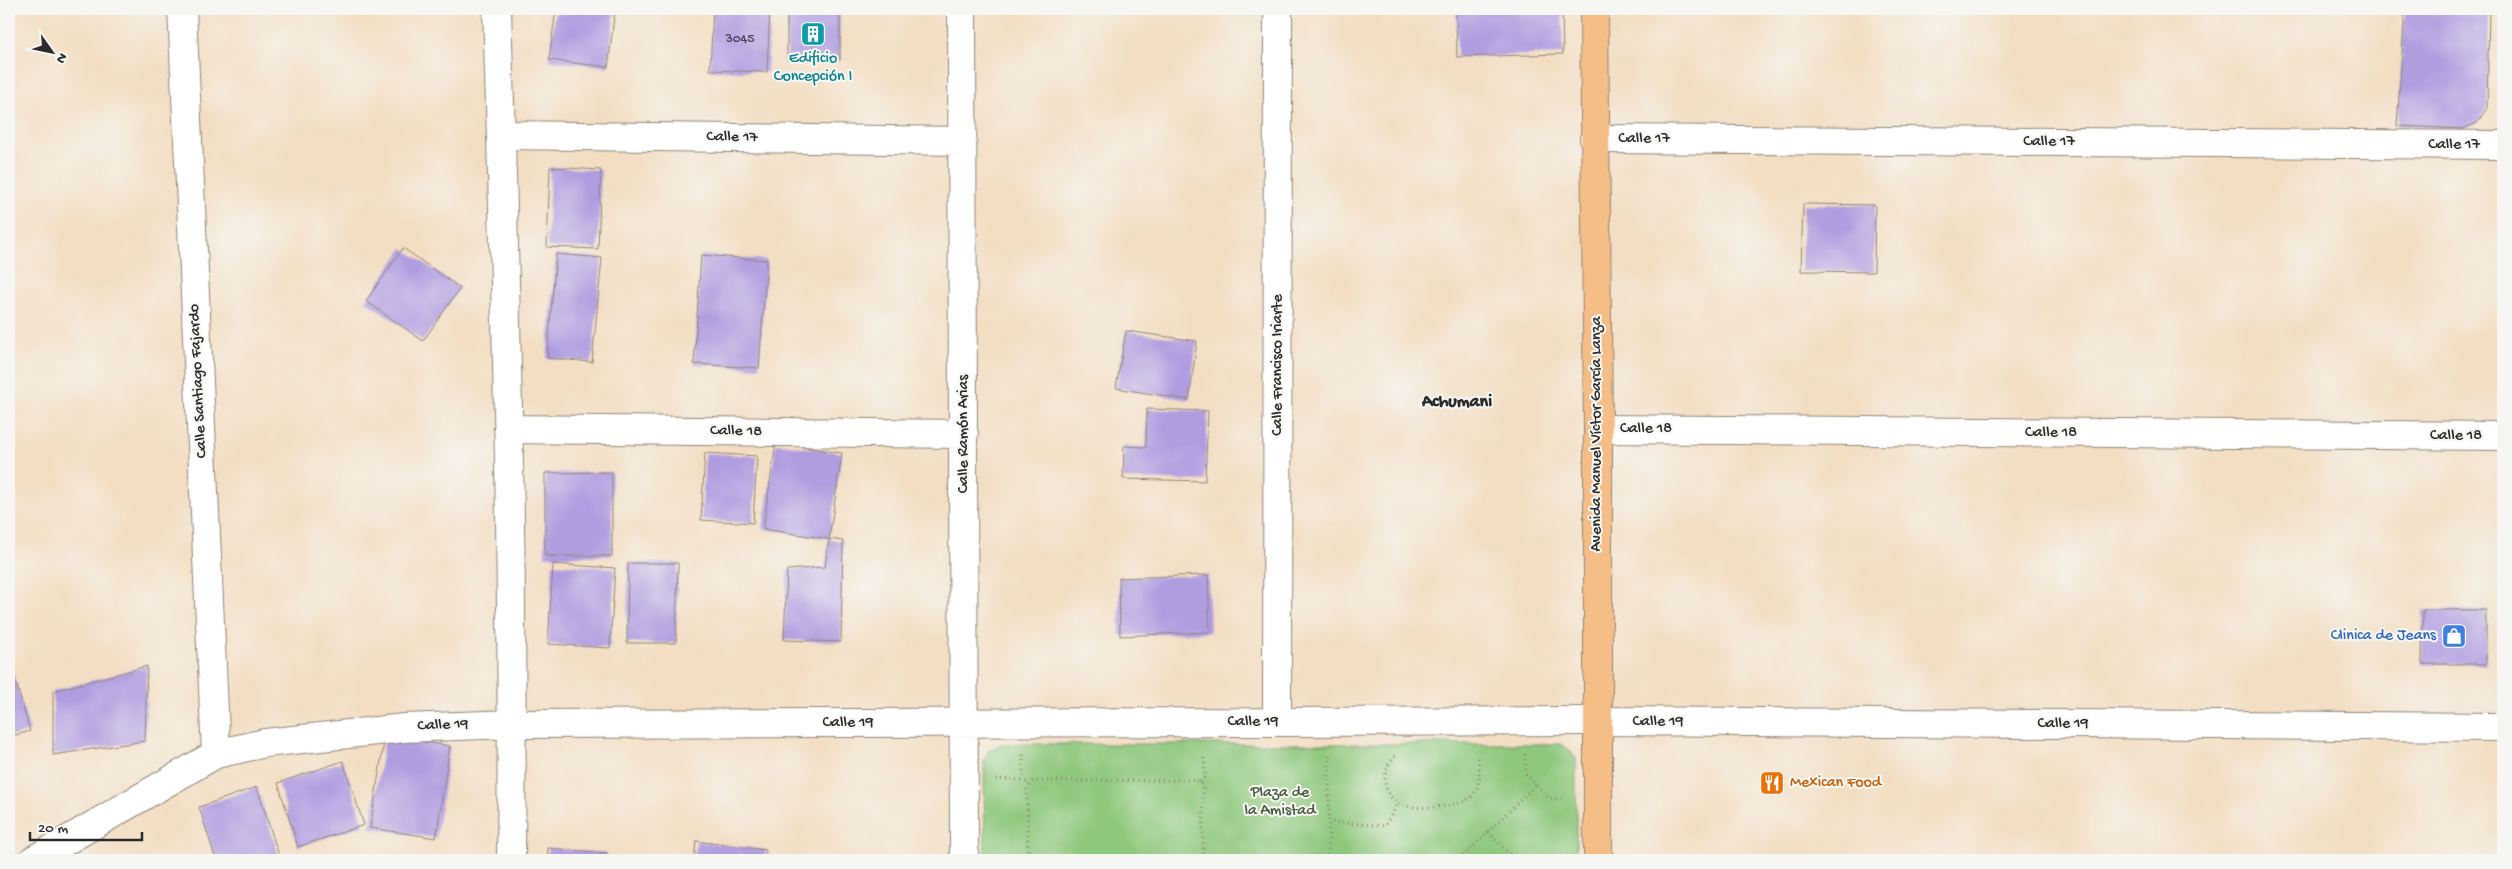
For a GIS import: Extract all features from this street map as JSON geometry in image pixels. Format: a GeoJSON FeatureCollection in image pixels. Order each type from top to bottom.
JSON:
{"type":"FeatureCollection","features":[{"type":"Feature","properties":{"kind":"main road","name":"Avenida Manuel Víctor García Lanza"},"geometry":{"type":"LineString","coordinates":[[1594,9],[1598,429],[1598,860]]}},
{"type":"Feature","properties":{"kind":"street","name":"Calle Santiago Fajardo"},"geometry":{"type":"LineString","coordinates":[[182,9],[216,754]]}},
{"type":"Feature","properties":{"kind":"street"},"geometry":{"type":"LineString","coordinates":[[497,9],[508,429],[512,724],[511,860]]}},
{"type":"Feature","properties":{"kind":"street","name":"Calle Ramón Arias"},"geometry":{"type":"LineString","coordinates":[[962,9],[964,860]]}},
{"type":"Feature","properties":{"kind":"street","name":"Calle Francisco Iriarte"},"geometry":{"type":"LineString","coordinates":[[1277,722],[1278,9]]}},
{"type":"Feature","properties":{"kind":"street","name":"Calle 17"},"geometry":{"type":"LineString","coordinates":[[501,135],[962,141]]}},
{"type":"Feature","properties":{"kind":"street","name":"Calle 17"},"geometry":{"type":"LineString","coordinates":[[1594,139],[2503,146]]}},
{"type":"Feature","properties":{"kind":"street","name":"Calle 18"},"geometry":{"type":"LineString","coordinates":[[508,429],[964,434]]}},
{"type":"Feature","properties":{"kind":"street","name":"Calle 18"},"geometry":{"type":"LineString","coordinates":[[1598,429],[2503,436]]}},
{"type":"Feature","properties":{"kind":"street","name":"Calle 19"},"geometry":{"type":"LineString","coordinates":[[33,860],[216,754],[265,743],[385,730],[512,724],[1598,721],[2503,727]]}},
{"type":"Feature","properties":{"kind":"path"},"geometry":{"type":"LineString","coordinates":[[1328,860],[1329,750]]}},
{"type":"Feature","properties":{"kind":"path"},"geometry":{"type":"LineString","coordinates":[[1400,750],[1385,772],[1385,785],[1389,795],[1398,803],[1410,807],[1459,805],[1472,796],[1480,780],[1478,751]]}},
{"type":"Feature","properties":{"kind":"path"},"geometry":{"type":"LineString","coordinates":[[1533,750],[1525,750],[1526,774],[1549,798],[1570,799]]}},
{"type":"Feature","properties":{"kind":"path"},"geometry":{"type":"LineString","coordinates":[[1028,860],[1029,784],[1033,780],[1200,782],[1205,777],[1204,755]]}},
{"type":"Feature","properties":{"kind":"path"},"geometry":{"type":"LineString","coordinates":[[1023,757],[1023,780]]}},
{"type":"Feature","properties":{"kind":"path"},"geometry":{"type":"LineString","coordinates":[[996,779],[1023,780],[1029,784]]}},
{"type":"Feature","properties":{"kind":"path"},"geometry":{"type":"LineString","coordinates":[[1200,782],[1203,787],[1203,860]]}},
{"type":"Feature","properties":{"kind":"path"},"geometry":{"type":"LineString","coordinates":[[1460,860],[1536,784]]}},
{"type":"Feature","properties":{"kind":"path"},"geometry":{"type":"LineString","coordinates":[[1329,822],[1385,826],[1398,803]]}},
{"type":"Feature","properties":{"kind":"path"},"geometry":{"type":"LineString","coordinates":[[1488,832],[1515,860]]}},
{"type":"Feature","properties":{"kind":"green space","name":"Plaza de la Amistad"},"geometry":{"type":"Polygon","coordinates":[[[1001,744],[1560,744],[1571,751],[1576,759],[1576,860],[985,860],[984,761],[989,750],[1001,744]]]}},
{"type":"Feature","properties":{"kind":"building"},"geometry":{"type":"Polygon","coordinates":[[[556,9],[615,9],[608,67],[549,60],[556,9]]]}},
{"type":"Feature","properties":{"kind":"building"},"geometry":{"type":"Polygon","coordinates":[[[713,9],[770,9],[767,72],[710,70],[713,9]]]}},
{"type":"Feature","properties":{"kind":"building","name":"Edificio Concepción I"},"geometry":{"type":"Polygon","coordinates":[[[787,9],[840,9],[840,60],[787,60],[787,9]]]}},
{"type":"Feature","properties":{"kind":"building"},"geometry":{"type":"Polygon","coordinates":[[[1456,9],[1562,9],[1563,54],[1457,57],[1456,9]]]}},
{"type":"Feature","properties":{"kind":"building"},"geometry":{"type":"Polygon","coordinates":[[[2405,9],[2489,9],[2487,108],[2477,123],[2463,129],[2397,126],[2405,9]]]}},
{"type":"Feature","properties":{"kind":"building"},"geometry":{"type":"Polygon","coordinates":[[[550,167],[601,170],[598,249],[547,247],[550,167]]]}},
{"type":"Feature","properties":{"kind":"building"},"geometry":{"type":"Polygon","coordinates":[[[1803,204],[1875,205],[1874,272],[1801,271],[1803,204]]]}},
{"type":"Feature","properties":{"kind":"building"},"geometry":{"type":"Polygon","coordinates":[[[403,248],[460,288],[423,341],[366,301],[403,248]]]}},
{"type":"Feature","properties":{"kind":"building"},"geometry":{"type":"Polygon","coordinates":[[[556,254],[602,258],[592,362],[547,358],[556,254]]]}},
{"type":"Feature","properties":{"kind":"building"},"geometry":{"type":"Polygon","coordinates":[[[701,255],[767,260],[759,368],[694,364],[701,255]]]}},
{"type":"Feature","properties":{"kind":"building"},"geometry":{"type":"Polygon","coordinates":[[[1126,331],[1197,341],[1189,400],[1116,388],[1126,331]]]}},
{"type":"Feature","properties":{"kind":"building"},"geometry":{"type":"Polygon","coordinates":[[[1147,409],[1208,411],[1205,481],[1123,479],[1124,446],[1146,447],[1147,409]]]}},
{"type":"Feature","properties":{"kind":"building"},"geometry":{"type":"Polygon","coordinates":[[[776,443],[842,453],[829,539],[763,529],[776,443]]]}},
{"type":"Feature","properties":{"kind":"building"},"geometry":{"type":"Polygon","coordinates":[[[705,453],[757,456],[753,523],[701,520],[705,453]]]}},
{"type":"Feature","properties":{"kind":"building"},"geometry":{"type":"Polygon","coordinates":[[[612,472],[612,556],[545,556],[545,473],[612,472]]]}},
{"type":"Feature","properties":{"kind":"building"},"geometry":{"type":"Polygon","coordinates":[[[829,539],[843,541],[841,642],[784,640],[787,570],[825,567],[829,539]]]}},
{"type":"Feature","properties":{"kind":"building"},"geometry":{"type":"Polygon","coordinates":[[[628,563],[678,563],[676,643],[627,643],[628,563]]]}},
{"type":"Feature","properties":{"kind":"building"},"geometry":{"type":"Polygon","coordinates":[[[553,564],[615,568],[610,648],[548,644],[553,564]]]}},
{"type":"Feature","properties":{"kind":"building"},"geometry":{"type":"Polygon","coordinates":[[[1208,575],[1210,632],[1120,636],[1119,578],[1208,575]]]}},
{"type":"Feature","properties":{"kind":"building"},"geometry":{"type":"Polygon","coordinates":[[[2423,610],[2486,610],[2486,664],[2422,664],[2423,610]]]}},
{"type":"Feature","properties":{"kind":"building"},"geometry":{"type":"Polygon","coordinates":[[[11,666],[30,731],[9,737],[9,667],[11,666]]]}},
{"type":"Feature","properties":{"kind":"building"},"geometry":{"type":"Polygon","coordinates":[[[147,666],[145,741],[53,755],[53,691],[147,666]]]}},
{"type":"Feature","properties":{"kind":"building"},"geometry":{"type":"Polygon","coordinates":[[[385,736],[450,746],[436,838],[370,828],[385,736]]]}},
{"type":"Feature","properties":{"kind":"building"},"geometry":{"type":"Polygon","coordinates":[[[343,761],[364,825],[298,847],[278,783],[343,761]]]}},
{"type":"Feature","properties":{"kind":"building"},"geometry":{"type":"Polygon","coordinates":[[[257,787],[280,859],[216,860],[199,807],[257,787]]]}},
{"type":"Feature","properties":{"kind":"building"},"geometry":{"type":"Polygon","coordinates":[[[696,841],[766,850],[765,860],[694,860],[696,841]]]}},
{"type":"Feature","properties":{"kind":"building"},"geometry":{"type":"Polygon","coordinates":[[[548,848],[607,853],[606,860],[547,860],[548,848]]]}},
{"type":"Feature","properties":{"kind":"place","name":"Edificio Concepción I"},"geometry":{"type":"Point","coordinates":[813,34]}},
{"type":"Feature","properties":{"kind":"place","name":"Clinica de Jeans"},"geometry":{"type":"Point","coordinates":[2454,636]}},
{"type":"Feature","properties":{"kind":"place","name":"Mexican Food"},"geometry":{"type":"Point","coordinates":[1772,783]}},
{"type":"Feature","properties":{"kind":"district","name":"Achumani"},"geometry":{"type":"Point","coordinates":[1457,402]}}]}
